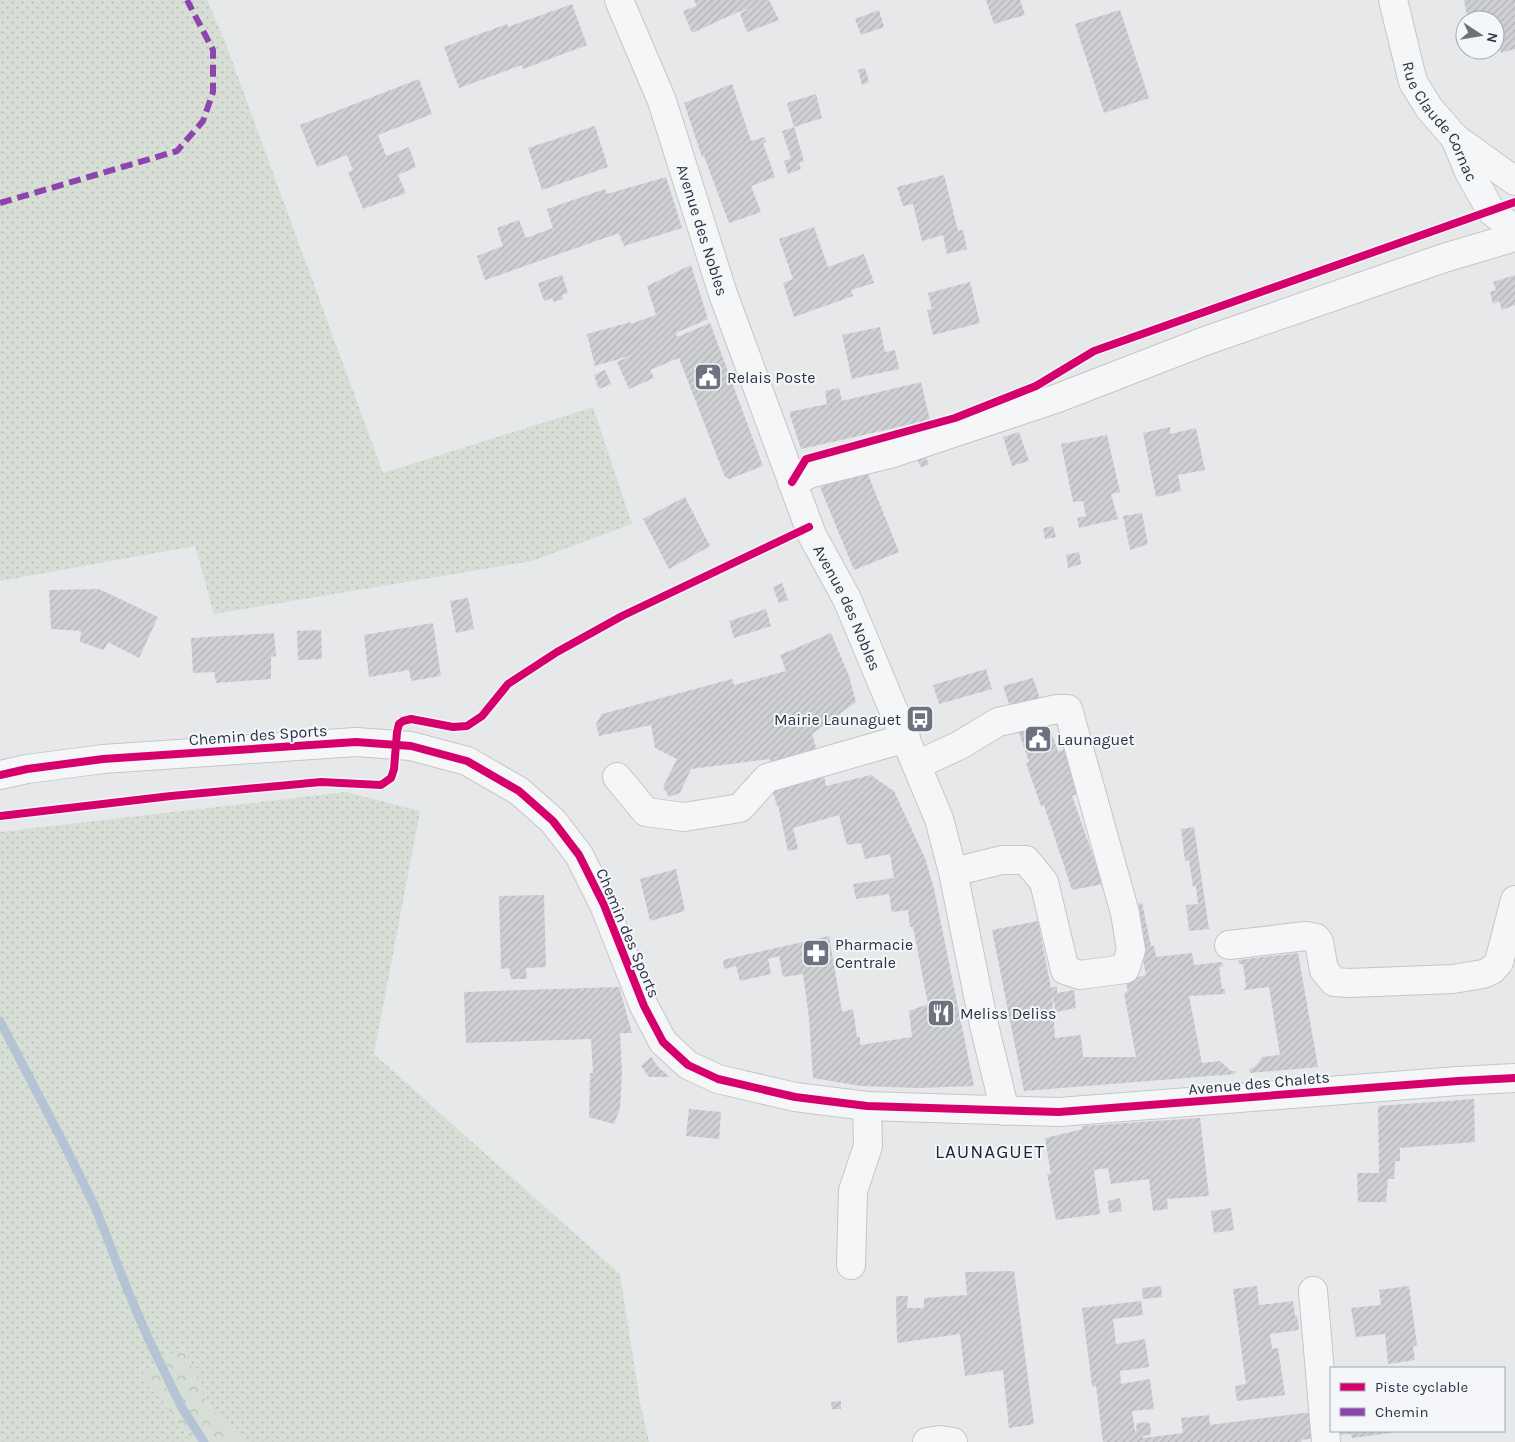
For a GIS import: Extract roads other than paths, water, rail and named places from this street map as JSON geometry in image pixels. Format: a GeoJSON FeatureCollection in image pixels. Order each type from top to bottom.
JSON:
{"type":"FeatureCollection","features":[{"type":"Feature","properties":{"kind":"street","name":"Avenue des Nobles"},"geometry":{"type":"LineString","coordinates":[[619,0],[662,101],[723,294],[812,535],[847,599],[939,820],[953,872],[1004,1112]]}},
{"type":"Feature","properties":{"kind":"street","name":"Rue Claude Cornac"},"geometry":{"type":"LineString","coordinates":[[1393,0],[1413,82],[1429,108],[1455,138],[1469,172],[1491,211],[1515,228]]}},
{"type":"Feature","properties":{"kind":"street"},"geometry":{"type":"LineString","coordinates":[[1455,138],[1515,181]]}},
{"type":"Feature","properties":{"kind":"street"},"geometry":{"type":"LineString","coordinates":[[792,482],[812,473],[890,454],[1040,404],[1205,341],[1444,258],[1515,237]]}},
{"type":"Feature","properties":{"kind":"street"},"geometry":{"type":"LineString","coordinates":[[917,765],[960,746],[998,722],[1068,708],[1126,912],[1131,950],[1125,969],[1080,975],[1065,970],[1044,882],[1026,860],[1002,860],[953,872]]}},
{"type":"Feature","properties":{"kind":"street"},"geometry":{"type":"LineString","coordinates":[[617,777],[646,812],[684,817],[740,808],[767,778],[906,738]]}},
{"type":"Feature","properties":{"kind":"street","name":"Chemin des Sports"},"geometry":{"type":"LineString","coordinates":[[0,775],[27,769],[103,759],[356,742],[411,746],[468,761],[519,791],[553,821],[579,855],[604,905],[644,1006],[663,1042],[688,1065],[718,1079],[795,1097],[867,1106],[1004,1112]]}},
{"type":"Feature","properties":{"kind":"street"},"geometry":{"type":"LineString","coordinates":[[1229,945],[1306,936],[1316,938],[1319,942],[1324,970],[1334,982],[1453,979],[1483,974],[1492,970],[1499,962],[1515,900]]}},
{"type":"Feature","properties":{"kind":"street","name":"Avenue des Chalets"},"geometry":{"type":"LineString","coordinates":[[1004,1112],[1059,1112],[1515,1078]]}},
{"type":"Feature","properties":{"kind":"street"},"geometry":{"type":"LineString","coordinates":[[850,1265],[853,1191],[868,1146],[867,1106]]}},
{"type":"Feature","properties":{"kind":"street"},"geometry":{"type":"LineString","coordinates":[[1313,1291],[1326,1442]]}},
{"type":"Feature","properties":{"kind":"street"},"geometry":{"type":"LineString","coordinates":[[927,1442],[940,1440],[953,1442]]}},
{"type":"Feature","properties":{"kind":"waterway"},"geometry":{"type":"LineString","coordinates":[[0,1021],[96,1209],[148,1338],[182,1408],[204,1442]]}},
{"type":"Feature","properties":{"kind":"place","name":"Relais Poste"},"geometry":{"type":"Point","coordinates":[708,377]}},
{"type":"Feature","properties":{"kind":"place","name":"Mairie Launaguet"},"geometry":{"type":"Point","coordinates":[920,719]}},
{"type":"Feature","properties":{"kind":"place","name":"Launaguet"},"geometry":{"type":"Point","coordinates":[1038,739]}},
{"type":"Feature","properties":{"kind":"place","name":"Pharmacie Centrale"},"geometry":{"type":"Point","coordinates":[816,953]}},
{"type":"Feature","properties":{"kind":"place","name":"Meliss Deliss"},"geometry":{"type":"Point","coordinates":[941,1013]}},
{"type":"Feature","properties":{"kind":"district","name":"LAUNAGUET"},"geometry":{"type":"Point","coordinates":[990,1152]}}]}
